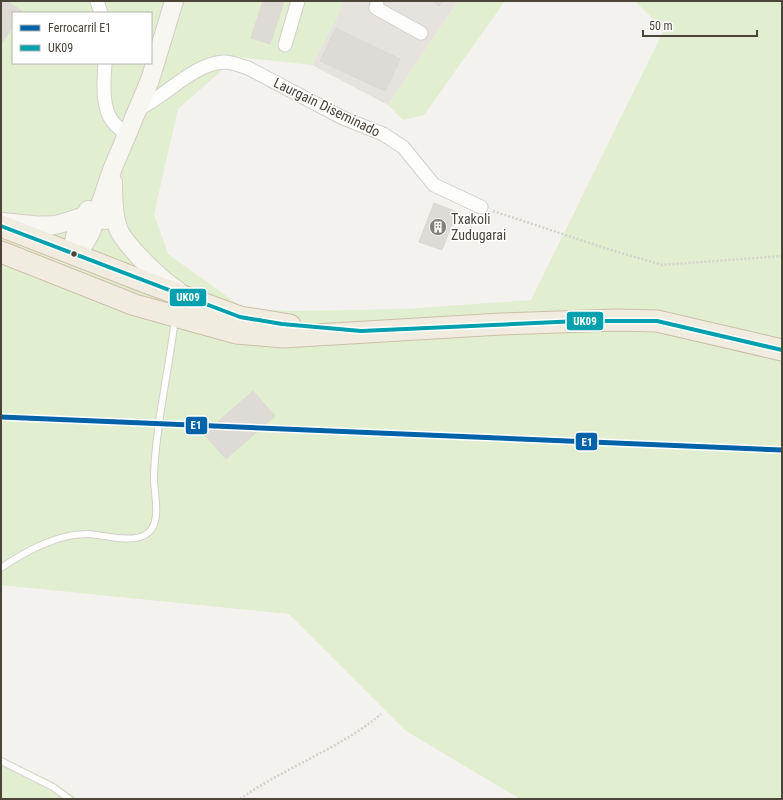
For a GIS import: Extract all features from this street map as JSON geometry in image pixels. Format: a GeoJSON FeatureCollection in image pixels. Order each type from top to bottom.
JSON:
{"type":"FeatureCollection","features":[{"type":"Feature","properties":{"kind":"highway"},"geometry":{"type":"LineString","coordinates":[[1,226],[240,317],[282,324],[361,331]]}},
{"type":"Feature","properties":{"kind":"highway"},"geometry":{"type":"LineString","coordinates":[[1,248],[50,262],[63,261],[74,254]]}},
{"type":"Feature","properties":{"kind":"highway"},"geometry":{"type":"LineString","coordinates":[[1,252],[135,305],[175,318],[236,334],[283,337],[361,331],[563,321],[657,321],[782,350]]}},
{"type":"Feature","properties":{"kind":"highway"},"geometry":{"type":"LineString","coordinates":[[74,254],[82,268],[90,276],[175,318]]}},
{"type":"Feature","properties":{"kind":"main road"},"geometry":{"type":"LineString","coordinates":[[74,254],[72,242],[76,229],[91,216],[127,136],[150,80],[174,1]]}},
{"type":"Feature","properties":{"kind":"main road"},"geometry":{"type":"LineString","coordinates":[[112,170],[114,209],[117,227],[128,243],[165,283],[192,300]]}},
{"type":"Feature","properties":{"kind":"main road"},"geometry":{"type":"LineString","coordinates":[[1,222],[54,225],[91,216],[117,227]]}},
{"type":"Feature","properties":{"kind":"street"},"geometry":{"type":"LineString","coordinates":[[97,1],[101,12]]}},
{"type":"Feature","properties":{"kind":"street"},"geometry":{"type":"LineString","coordinates":[[285,45],[298,1]]}},
{"type":"Feature","properties":{"kind":"street"},"geometry":{"type":"LineString","coordinates":[[377,1],[376,8],[421,34]]}},
{"type":"Feature","properties":{"kind":"street","name":"Laurgain Diseminado"},"geometry":{"type":"LineString","coordinates":[[138,109],[150,104],[197,71],[224,62],[235,64],[248,68],[343,118],[383,134],[403,147],[434,185],[481,207]]}},
{"type":"Feature","properties":{"kind":"street"},"geometry":{"type":"LineString","coordinates":[[105,64],[105,97],[109,113],[114,123],[127,136]]}},
{"type":"Feature","properties":{"kind":"lane"},"geometry":{"type":"LineString","coordinates":[[1,568],[24,552],[62,537],[86,534],[133,538],[145,535],[152,529],[156,514],[154,476],[158,427],[171,352],[175,318]]}},
{"type":"Feature","properties":{"kind":"lane"},"geometry":{"type":"LineString","coordinates":[[1,761],[53,787],[69,799]]}},
{"type":"Feature","properties":{"kind":"path"},"geometry":{"type":"LineString","coordinates":[[481,207],[608,249],[662,265],[782,256]]}},
{"type":"Feature","properties":{"kind":"path"},"geometry":{"type":"LineString","coordinates":[[240,799],[297,766],[330,750],[364,729],[381,714]]}},
{"type":"Feature","properties":{"kind":"shaded area"},"geometry":{"type":"Polygon","coordinates":[[[343,1],[458,1],[388,105],[312,65],[338,15],[343,1]]]}},
{"type":"Feature","properties":{"kind":"green space"},"geometry":{"type":"Polygon","coordinates":[[[1,1],[343,1],[338,15],[312,65],[237,57],[178,109],[154,214],[168,254],[243,308],[291,311],[405,309],[531,300],[664,30],[635,1],[782,1],[782,799],[520,799],[406,731],[289,614],[1,585],[1,1]]]}},
{"type":"Feature","properties":{"kind":"green space"},"geometry":{"type":"Polygon","coordinates":[[[458,1],[505,1],[424,115],[403,120],[388,105],[458,1]]]}},
{"type":"Feature","properties":{"kind":"green space"},"geometry":{"type":"Polygon","coordinates":[[[1,757],[55,783],[78,799],[1,799],[1,757]]]}},
{"type":"Feature","properties":{"kind":"building"},"geometry":{"type":"Polygon","coordinates":[[[1,1],[7,1],[23,12],[12,12],[12,28],[1,44],[1,1]]]}},
{"type":"Feature","properties":{"kind":"building"},"geometry":{"type":"Polygon","coordinates":[[[263,1],[284,1],[270,44],[251,38],[263,1]]]}},
{"type":"Feature","properties":{"kind":"building"},"geometry":{"type":"Polygon","coordinates":[[[432,1],[443,1],[439,6],[432,1]]]}},
{"type":"Feature","properties":{"kind":"building"},"geometry":{"type":"Polygon","coordinates":[[[336,28],[400,59],[385,91],[320,61],[336,28]]]}},
{"type":"Feature","properties":{"kind":"building","name":"Txakoli Zudugarai"},"geometry":{"type":"Polygon","coordinates":[[[434,203],[457,212],[442,250],[419,242],[434,203]]]}},
{"type":"Feature","properties":{"kind":"building"},"geometry":{"type":"Polygon","coordinates":[[[253,391],[275,416],[226,459],[204,434],[253,391]]]}},
{"type":"Feature","properties":{"kind":"rail line","name":"E1"},"geometry":{"type":"LineString","coordinates":[[1,417],[782,450]]}},
{"type":"Feature","properties":{"kind":"transit line","name":"UK09"},"geometry":{"type":"LineString","coordinates":[[1,226],[240,317],[282,324],[361,331],[579,321],[657,321],[782,350]]}},
{"type":"Feature","properties":{"kind":"place","name":"Txakoli Zudugarai"},"geometry":{"type":"Point","coordinates":[438,227]}}]}
